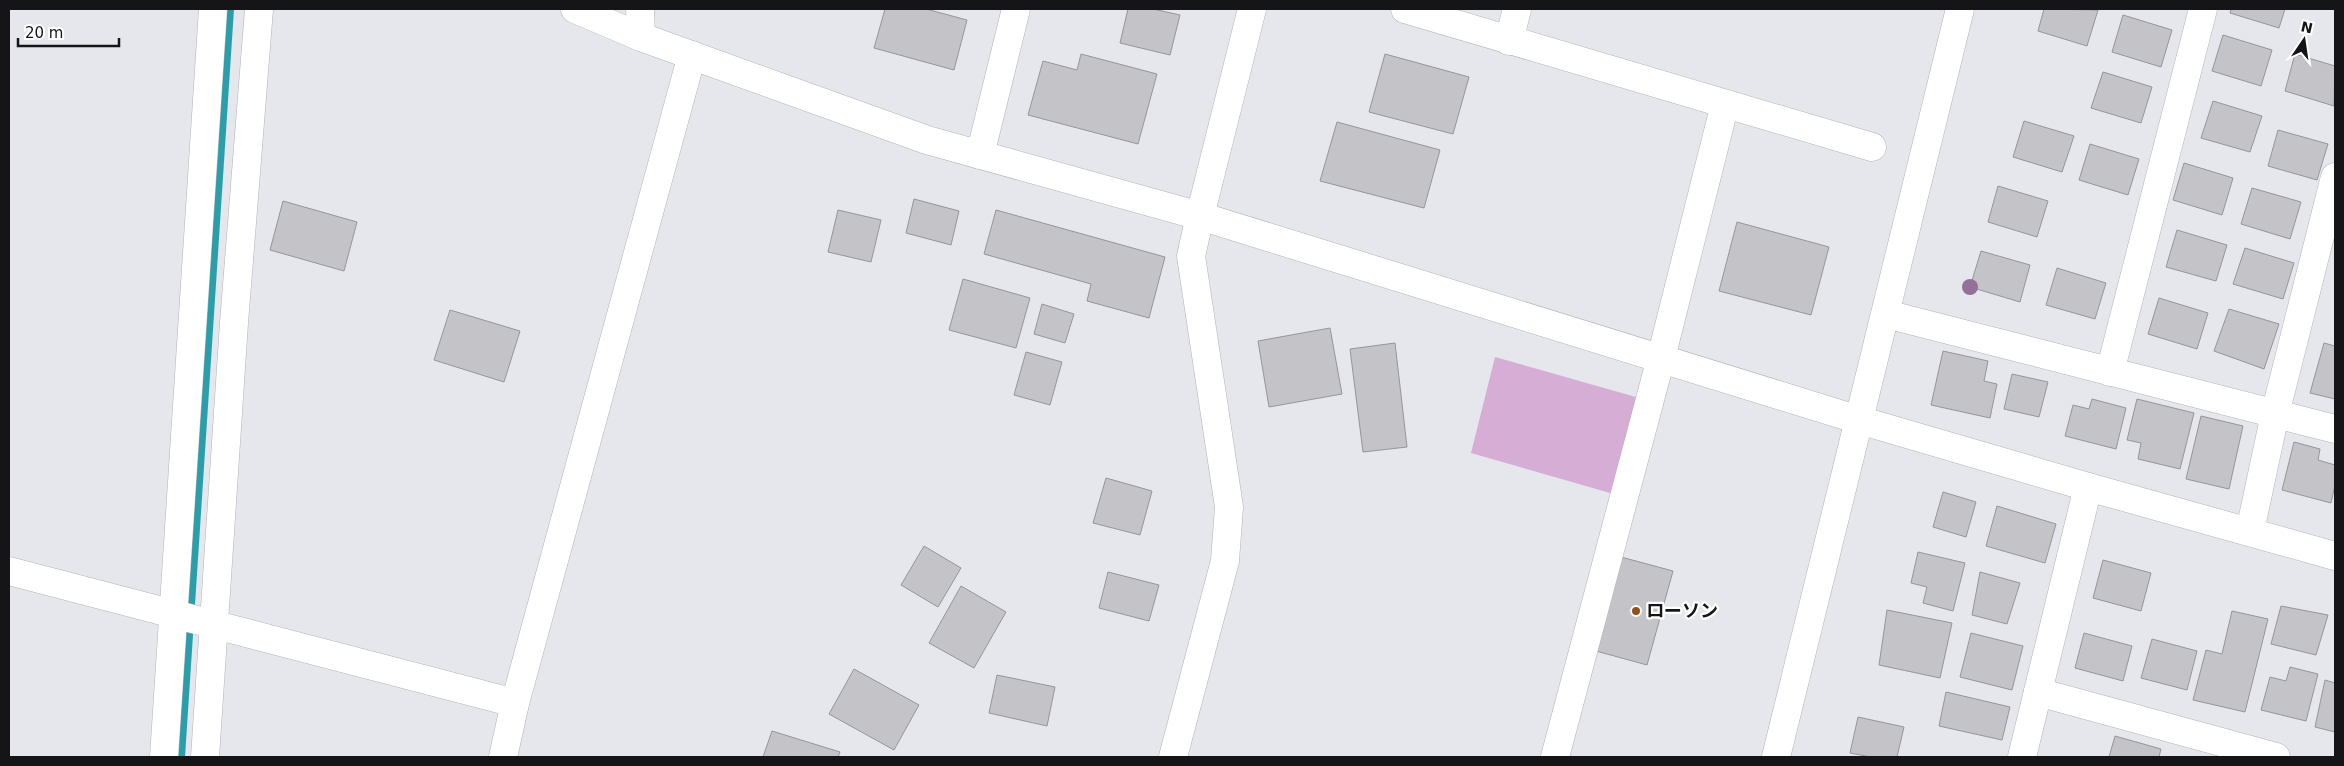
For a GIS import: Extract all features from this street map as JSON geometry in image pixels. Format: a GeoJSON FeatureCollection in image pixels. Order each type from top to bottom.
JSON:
{"type":"FeatureCollection","features":[{"type":"Feature","properties":{"kind":"street"},"geometry":{"type":"LineString","coordinates":[[164,757],[214,9]]}},
{"type":"Feature","properties":{"kind":"street"},"geometry":{"type":"LineString","coordinates":[[205,757],[234,324],[260,9]]}},
{"type":"Feature","properties":{"kind":"street"},"geometry":{"type":"LineString","coordinates":[[575,9],[641,37],[927,140],[1200,216],[1859,420],[2088,487],[2335,556]]}},
{"type":"Feature","properties":{"kind":"street"},"geometry":{"type":"LineString","coordinates":[[640,9],[641,37]]}},
{"type":"Feature","properties":{"kind":"street"},"geometry":{"type":"LineString","coordinates":[[980,155],[1016,9]]}},
{"type":"Feature","properties":{"kind":"street"},"geometry":{"type":"LineString","coordinates":[[1173,757],[1225,561],[1229,507],[1191,256],[1252,9]]}},
{"type":"Feature","properties":{"kind":"street"},"geometry":{"type":"LineString","coordinates":[[1405,9],[1872,147]]}},
{"type":"Feature","properties":{"kind":"street"},"geometry":{"type":"LineString","coordinates":[[1509,41],[1517,9]]}},
{"type":"Feature","properties":{"kind":"street"},"geometry":{"type":"LineString","coordinates":[[1776,757],[1960,9]]}},
{"type":"Feature","properties":{"kind":"street"},"geometry":{"type":"LineString","coordinates":[[2110,372],[2203,9]]}},
{"type":"Feature","properties":{"kind":"street"},"geometry":{"type":"LineString","coordinates":[[503,757],[515,704],[692,55]]}},
{"type":"Feature","properties":{"kind":"street"},"geometry":{"type":"LineString","coordinates":[[1555,757],[1661,358],[1725,104]]}},
{"type":"Feature","properties":{"kind":"street"},"geometry":{"type":"LineString","coordinates":[[2250,531],[2275,414],[2335,177]]}},
{"type":"Feature","properties":{"kind":"street"},"geometry":{"type":"LineString","coordinates":[[1886,314],[2335,429]]}},
{"type":"Feature","properties":{"kind":"street"},"geometry":{"type":"LineString","coordinates":[[2022,757],[2088,487]]}},
{"type":"Feature","properties":{"kind":"street"},"geometry":{"type":"LineString","coordinates":[[9,571],[515,704]]}},
{"type":"Feature","properties":{"kind":"street"},"geometry":{"type":"LineString","coordinates":[[2038,692],[2276,757]]}},
{"type":"Feature","properties":{"kind":"shaded area"},"geometry":{"type":"Polygon","coordinates":[[[1495,357],[1650,401],[1624,497],[1471,453],[1495,357]]]}},
{"type":"Feature","properties":{"kind":"building"},"geometry":{"type":"Polygon","coordinates":[[[885,9],[926,9],[967,20],[954,70],[874,48],[885,9]]]}},
{"type":"Feature","properties":{"kind":"building"},"geometry":{"type":"Polygon","coordinates":[[[1128,9],[1153,9],[1180,15],[1170,55],[1120,43],[1128,9]]]}},
{"type":"Feature","properties":{"kind":"building"},"geometry":{"type":"Polygon","coordinates":[[[2044,9],[2098,10],[2087,46],[2038,31],[2044,9]]]}},
{"type":"Feature","properties":{"kind":"building"},"geometry":{"type":"Polygon","coordinates":[[[2231,9],[2285,9],[2279,28],[2230,13],[2231,9]]]}},
{"type":"Feature","properties":{"kind":"building"},"geometry":{"type":"Polygon","coordinates":[[[2123,15],[2172,30],[2161,67],[2112,52],[2123,15]]]}},
{"type":"Feature","properties":{"kind":"building"},"geometry":{"type":"Polygon","coordinates":[[[2223,35],[2272,50],[2261,86],[2212,71],[2223,35]]]}},
{"type":"Feature","properties":{"kind":"building"},"geometry":{"type":"Polygon","coordinates":[[[1081,54],[1157,74],[1138,144],[1028,115],[1043,61],[1077,70],[1081,54]]]}},
{"type":"Feature","properties":{"kind":"building"},"geometry":{"type":"Polygon","coordinates":[[[1385,54],[1469,77],[1453,134],[1369,112],[1385,54]]]}},
{"type":"Feature","properties":{"kind":"building"},"geometry":{"type":"Polygon","coordinates":[[[2295,54],[2335,66],[2334,106],[2285,91],[2295,54]]]}},
{"type":"Feature","properties":{"kind":"building"},"geometry":{"type":"Polygon","coordinates":[[[2103,72],[2152,87],[2141,123],[2091,108],[2103,72]]]}},
{"type":"Feature","properties":{"kind":"building"},"geometry":{"type":"Polygon","coordinates":[[[2213,101],[2262,116],[2250,152],[2201,138],[2213,101]]]}},
{"type":"Feature","properties":{"kind":"building"},"geometry":{"type":"Polygon","coordinates":[[[2024,121],[2074,136],[2062,172],[2013,157],[2024,121]]]}},
{"type":"Feature","properties":{"kind":"building"},"geometry":{"type":"Polygon","coordinates":[[[1337,122],[1440,150],[1424,208],[1320,181],[1337,122]]]}},
{"type":"Feature","properties":{"kind":"building"},"geometry":{"type":"Polygon","coordinates":[[[2278,130],[2328,144],[2317,180],[2268,166],[2278,130]]]}},
{"type":"Feature","properties":{"kind":"building"},"geometry":{"type":"Polygon","coordinates":[[[2090,144],[2139,159],[2128,195],[2079,180],[2090,144]]]}},
{"type":"Feature","properties":{"kind":"building"},"geometry":{"type":"Polygon","coordinates":[[[2184,163],[2233,178],[2222,215],[2173,200],[2184,163]]]}},
{"type":"Feature","properties":{"kind":"building"},"geometry":{"type":"Polygon","coordinates":[[[1998,186],[2048,201],[2037,237],[1988,222],[1998,186]]]}},
{"type":"Feature","properties":{"kind":"building"},"geometry":{"type":"Polygon","coordinates":[[[2252,188],[2301,202],[2290,239],[2241,224],[2252,188]]]}},
{"type":"Feature","properties":{"kind":"building"},"geometry":{"type":"Polygon","coordinates":[[[914,199],[959,211],[951,245],[906,233],[914,199]]]}},
{"type":"Feature","properties":{"kind":"building"},"geometry":{"type":"Polygon","coordinates":[[[283,201],[357,222],[344,271],[270,250],[283,201]]]}},
{"type":"Feature","properties":{"kind":"building"},"geometry":{"type":"Polygon","coordinates":[[[838,210],[881,220],[871,262],[828,252],[838,210]]]}},
{"type":"Feature","properties":{"kind":"building"},"geometry":{"type":"Polygon","coordinates":[[[996,210],[1165,257],[1149,318],[1087,301],[1091,284],[984,254],[996,210]]]}},
{"type":"Feature","properties":{"kind":"building"},"geometry":{"type":"Polygon","coordinates":[[[1737,222],[1829,247],[1811,315],[1719,291],[1737,222]]]}},
{"type":"Feature","properties":{"kind":"building"},"geometry":{"type":"Polygon","coordinates":[[[2177,230],[2227,245],[2216,281],[2166,267],[2177,230]]]}},
{"type":"Feature","properties":{"kind":"building"},"geometry":{"type":"Polygon","coordinates":[[[2245,248],[2294,263],[2283,299],[2233,284],[2245,248]]]}},
{"type":"Feature","properties":{"kind":"building"},"geometry":{"type":"Polygon","coordinates":[[[1981,251],[2030,265],[2020,302],[1970,287],[1981,251]]]}},
{"type":"Feature","properties":{"kind":"building"},"geometry":{"type":"Polygon","coordinates":[[[2057,268],[2106,283],[2095,319],[2046,305],[2057,268]]]}},
{"type":"Feature","properties":{"kind":"building"},"geometry":{"type":"Polygon","coordinates":[[[963,279],[1030,298],[1016,348],[949,330],[963,279]]]}},
{"type":"Feature","properties":{"kind":"building"},"geometry":{"type":"Polygon","coordinates":[[[2159,298],[2208,313],[2197,349],[2148,334],[2159,298]]]}},
{"type":"Feature","properties":{"kind":"building"},"geometry":{"type":"Polygon","coordinates":[[[1042,304],[1074,314],[1065,343],[1034,334],[1042,304]]]}},
{"type":"Feature","properties":{"kind":"building"},"geometry":{"type":"Polygon","coordinates":[[[2229,309],[2279,324],[2264,369],[2214,351],[2229,309]]]}},
{"type":"Feature","properties":{"kind":"building"},"geometry":{"type":"Polygon","coordinates":[[[450,310],[520,331],[504,382],[434,360],[450,310]]]}},
{"type":"Feature","properties":{"kind":"building"},"geometry":{"type":"Polygon","coordinates":[[[1330,328],[1342,394],[1269,407],[1258,341],[1330,328]]]}},
{"type":"Feature","properties":{"kind":"building"},"geometry":{"type":"Polygon","coordinates":[[[1395,343],[1407,447],[1363,452],[1350,349],[1395,343]]]}},
{"type":"Feature","properties":{"kind":"building"},"geometry":{"type":"Polygon","coordinates":[[[2324,343],[2335,346],[2335,399],[2310,393],[2324,343]]]}},
{"type":"Feature","properties":{"kind":"building"},"geometry":{"type":"Polygon","coordinates":[[[1943,351],[1988,361],[1984,381],[1997,384],[1990,418],[1931,405],[1943,351]]]}},
{"type":"Feature","properties":{"kind":"building"},"geometry":{"type":"Polygon","coordinates":[[[1026,352],[1062,362],[1050,405],[1014,395],[1026,352]]]}},
{"type":"Feature","properties":{"kind":"building"},"geometry":{"type":"Polygon","coordinates":[[[2012,374],[2048,382],[2039,417],[2004,409],[2012,374]]]}},
{"type":"Feature","properties":{"kind":"building"},"geometry":{"type":"Polygon","coordinates":[[[2092,399],[2126,408],[2116,449],[2065,436],[2073,405],[2089,409],[2092,399]]]}},
{"type":"Feature","properties":{"kind":"building"},"geometry":{"type":"Polygon","coordinates":[[[2137,399],[2194,413],[2180,469],[2138,459],[2141,443],[2127,440],[2137,399]]]}},
{"type":"Feature","properties":{"kind":"building"},"geometry":{"type":"Polygon","coordinates":[[[2201,416],[2243,426],[2229,489],[2186,479],[2201,416]]]}},
{"type":"Feature","properties":{"kind":"building"},"geometry":{"type":"Polygon","coordinates":[[[2294,442],[2320,449],[2318,460],[2335,465],[2335,485],[2331,503],[2282,490],[2294,442]]]}},
{"type":"Feature","properties":{"kind":"building"},"geometry":{"type":"Polygon","coordinates":[[[1106,478],[1152,491],[1140,535],[1093,523],[1106,478]]]}},
{"type":"Feature","properties":{"kind":"building"},"geometry":{"type":"Polygon","coordinates":[[[1943,492],[1976,502],[1966,537],[1933,527],[1943,492]]]}},
{"type":"Feature","properties":{"kind":"building"},"geometry":{"type":"Polygon","coordinates":[[[1997,506],[2056,524],[2045,563],[1986,546],[1997,506]]]}},
{"type":"Feature","properties":{"kind":"building"},"geometry":{"type":"Polygon","coordinates":[[[924,546],[961,568],[938,607],[901,585],[924,546]]]}},
{"type":"Feature","properties":{"kind":"building"},"geometry":{"type":"Polygon","coordinates":[[[1918,552],[1965,563],[1953,611],[1923,603],[1927,587],[1911,583],[1918,552]]]}},
{"type":"Feature","properties":{"kind":"building"},"geometry":{"type":"Polygon","coordinates":[[[1621,557],[1673,571],[1647,665],[1596,651],[1621,557]]]}},
{"type":"Feature","properties":{"kind":"building"},"geometry":{"type":"Polygon","coordinates":[[[2103,560],[2151,573],[2141,611],[2093,598],[2103,560]]]}},
{"type":"Feature","properties":{"kind":"building"},"geometry":{"type":"Polygon","coordinates":[[[1108,572],[1159,585],[1149,621],[1099,608],[1108,572]]]}},
{"type":"Feature","properties":{"kind":"building"},"geometry":{"type":"Polygon","coordinates":[[[1980,572],[2020,583],[2007,624],[1972,615],[1980,572]]]}},
{"type":"Feature","properties":{"kind":"building"},"geometry":{"type":"Polygon","coordinates":[[[961,586],[1006,612],[974,668],[929,643],[961,586]]]}},
{"type":"Feature","properties":{"kind":"building"},"geometry":{"type":"Polygon","coordinates":[[[2281,606],[2328,615],[2316,655],[2271,644],[2281,606]]]}},
{"type":"Feature","properties":{"kind":"building"},"geometry":{"type":"Polygon","coordinates":[[[1887,610],[1952,623],[1940,678],[1879,665],[1887,610]]]}},
{"type":"Feature","properties":{"kind":"building"},"geometry":{"type":"Polygon","coordinates":[[[2232,611],[2268,619],[2245,712],[2193,700],[2206,650],[2222,654],[2232,611]]]}},
{"type":"Feature","properties":{"kind":"building"},"geometry":{"type":"Polygon","coordinates":[[[1971,633],[2023,646],[2012,690],[1960,677],[1971,633]]]}},
{"type":"Feature","properties":{"kind":"building"},"geometry":{"type":"Polygon","coordinates":[[[2084,633],[2132,646],[2123,681],[2075,668],[2084,633]]]}},
{"type":"Feature","properties":{"kind":"building"},"geometry":{"type":"Polygon","coordinates":[[[2152,639],[2197,651],[2187,690],[2141,678],[2152,639]]]}},
{"type":"Feature","properties":{"kind":"building"},"geometry":{"type":"Polygon","coordinates":[[[2290,667],[2318,674],[2306,721],[2261,710],[2270,677],[2286,681],[2290,667]]]}},
{"type":"Feature","properties":{"kind":"building"},"geometry":{"type":"Polygon","coordinates":[[[854,669],[919,705],[894,750],[829,714],[854,669]]]}},
{"type":"Feature","properties":{"kind":"building"},"geometry":{"type":"Polygon","coordinates":[[[997,675],[1055,687],[1047,726],[989,713],[997,675]]]}},
{"type":"Feature","properties":{"kind":"building"},"geometry":{"type":"Polygon","coordinates":[[[2325,680],[2335,683],[2335,732],[2315,727],[2325,680]]]}},
{"type":"Feature","properties":{"kind":"building"},"geometry":{"type":"Polygon","coordinates":[[[1946,692],[2010,707],[2002,740],[1939,726],[1946,692]]]}},
{"type":"Feature","properties":{"kind":"building"},"geometry":{"type":"Polygon","coordinates":[[[1858,717],[1904,727],[1897,757],[1871,757],[1850,753],[1858,717]]]}},
{"type":"Feature","properties":{"kind":"building"},"geometry":{"type":"Polygon","coordinates":[[[772,731],[840,752],[838,757],[763,757],[772,731]]]}},
{"type":"Feature","properties":{"kind":"building"},"geometry":{"type":"Polygon","coordinates":[[[2115,736],[2161,749],[2159,757],[2109,757],[2115,736]]]}},
{"type":"Feature","properties":{"kind":"waterway"},"geometry":{"type":"LineString","coordinates":[[180,757],[229,9]]}},
{"type":"Feature","properties":{"kind":"place","name":"ローソン"},"geometry":{"type":"Point","coordinates":[1636,611]}}]}
